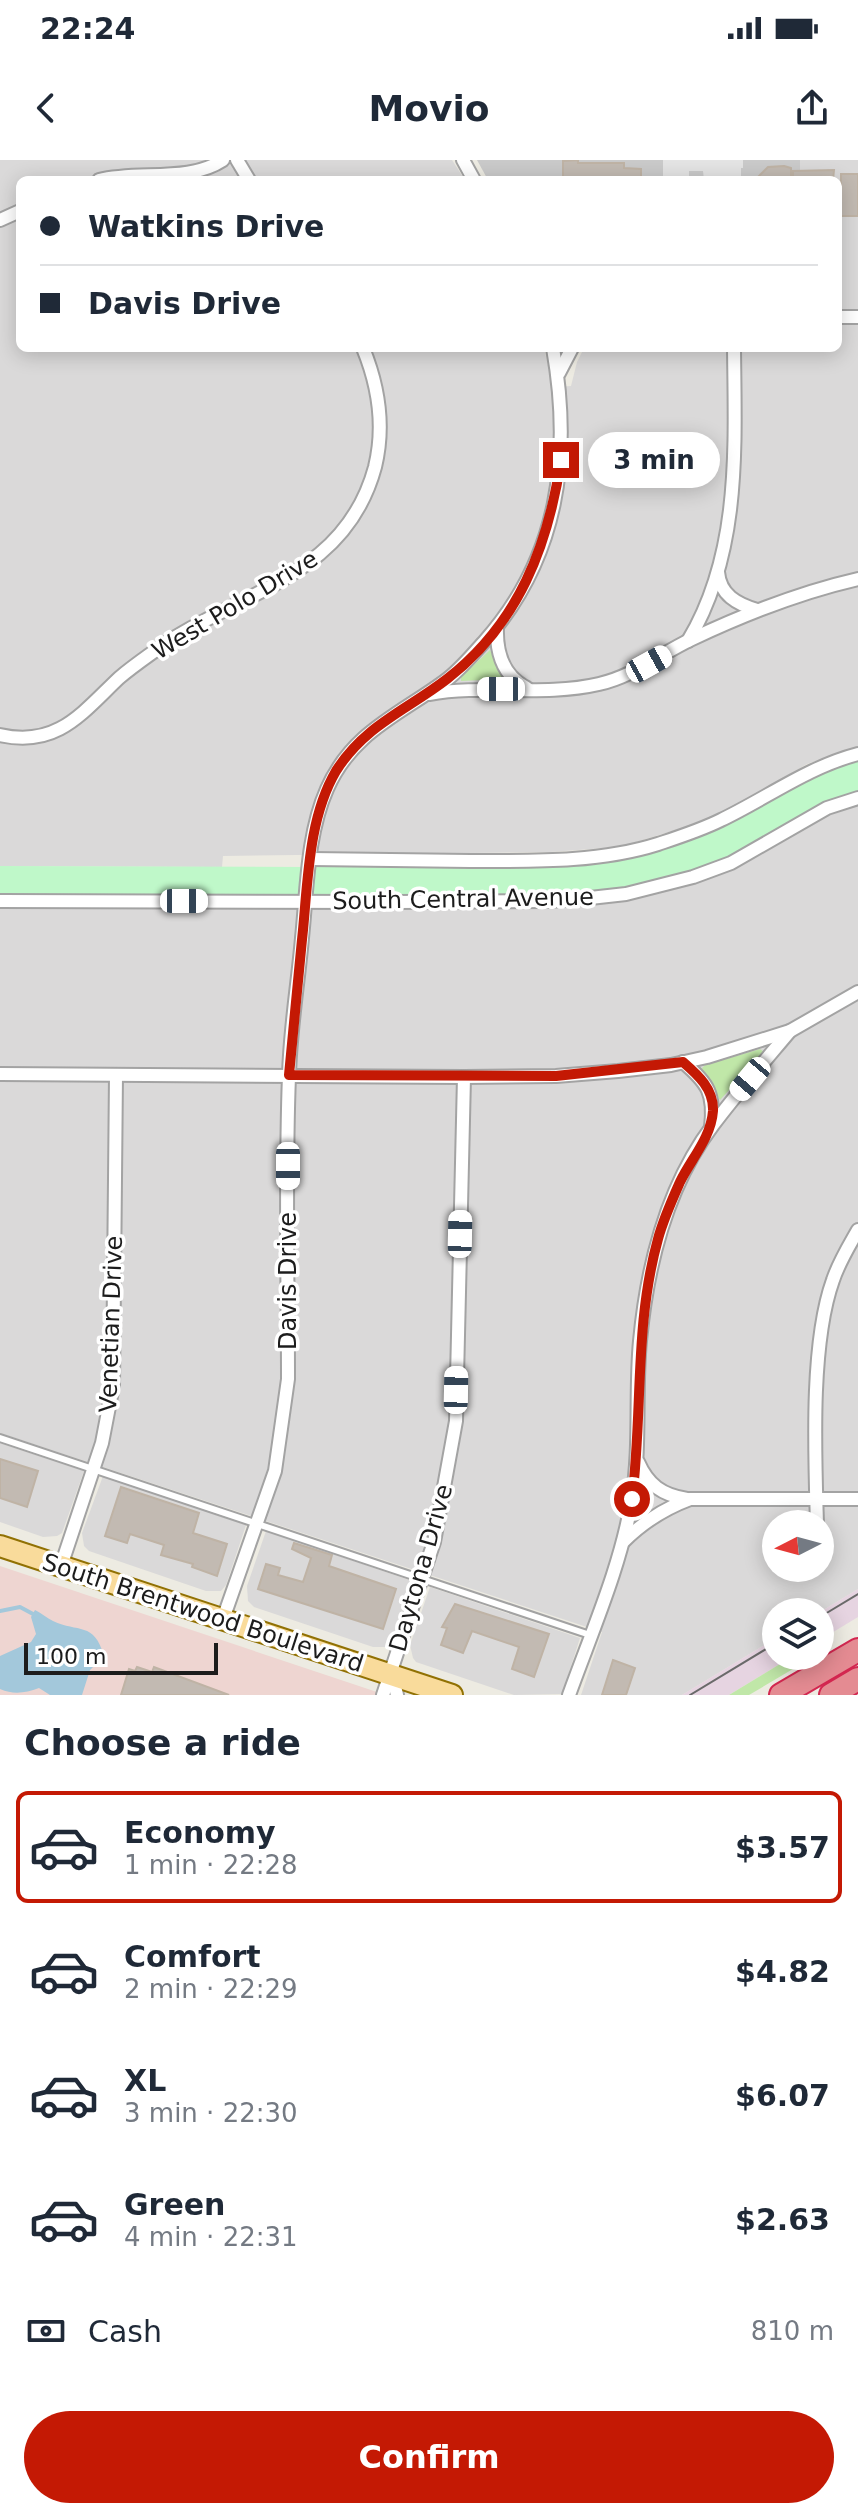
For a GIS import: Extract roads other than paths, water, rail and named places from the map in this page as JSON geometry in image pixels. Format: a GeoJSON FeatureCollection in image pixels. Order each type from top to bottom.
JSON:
{"type":"FeatureCollection","features":[{"type":"Feature","properties":{"kind":"highway"},"geometry":{"type":"LineString","coordinates":[[781,1695],[858,1650]]}},
{"type":"Feature","properties":{"kind":"highway"},"geometry":{"type":"LineString","coordinates":[[831,1695],[858,1679]]}},
{"type":"Feature","properties":{"kind":"main road","name":"South Brentwood Boulevard"},"geometry":{"type":"LineString","coordinates":[[0,1546],[452,1695]]}},
{"type":"Feature","properties":{"kind":"street"},"geometry":{"type":"LineString","coordinates":[[120,176],[202,171],[223,160]]}},
{"type":"Feature","properties":{"kind":"street","name":"West Polo Drive"},"geometry":{"type":"LineString","coordinates":[[0,735],[26,738],[59,731],[72,723],[122,676],[166,643],[294,573],[328,549],[364,497],[379,451],[381,422],[378,393],[364,352]]}},
{"type":"Feature","properties":{"kind":"street","name":"Davis Drive"},"geometry":{"type":"LineString","coordinates":[[223,1619],[275,1471],[284,1423],[288,1379],[289,1075],[306,901],[319,812],[337,770],[375,727],[426,694],[465,663],[519,596],[545,538],[561,460],[562,422],[554,352]]}},
{"type":"Feature","properties":{"kind":"street"},"geometry":{"type":"LineString","coordinates":[[558,376],[570,352]]}},
{"type":"Feature","properties":{"kind":"street"},"geometry":{"type":"LineString","coordinates":[[688,641],[699,622],[718,572],[729,518],[733,482],[734,352]]}},
{"type":"Feature","properties":{"kind":"street"},"geometry":{"type":"LineString","coordinates":[[718,572],[722,588],[728,596],[757,610]]}},
{"type":"Feature","properties":{"kind":"street"},"geometry":{"type":"LineString","coordinates":[[426,694],[474,689],[549,690],[601,684],[649,664],[688,641],[757,610],[858,579]]}},
{"type":"Feature","properties":{"kind":"street"},"geometry":{"type":"LineString","coordinates":[[497,627],[497,641],[504,666],[517,683],[528,689]]}},
{"type":"Feature","properties":{"kind":"street","name":"South Central Avenue"},"geometry":{"type":"LineString","coordinates":[[311,859],[565,860],[617,853],[689,834],[722,820],[792,780],[858,754]]}},
{"type":"Feature","properties":{"kind":"street","name":"South Central Avenue"},"geometry":{"type":"LineString","coordinates":[[0,901],[549,901],[626,894],[693,877],[731,863],[808,818],[858,798]]}},
{"type":"Feature","properties":{"kind":"street"},"geometry":{"type":"LineString","coordinates":[[0,1074],[556,1076],[683,1062],[790,1031],[858,992]]}},
{"type":"Feature","properties":{"kind":"street"},"geometry":{"type":"LineString","coordinates":[[569,1695],[623,1542],[632,1499],[637,1459],[639,1345],[645,1293],[659,1236],[680,1182],[711,1127],[790,1031]]}},
{"type":"Feature","properties":{"kind":"street"},"geometry":{"type":"LineString","coordinates":[[683,1062],[708,1088],[713,1106],[711,1127]]}},
{"type":"Feature","properties":{"kind":"street","name":"Venetian Drive"},"geometry":{"type":"LineString","coordinates":[[61,1566],[107,1419],[115,1355],[116,1075]]}},
{"type":"Feature","properties":{"kind":"street","name":"Daytona Drive"},"geometry":{"type":"LineString","coordinates":[[383,1695],[434,1542],[456,1421],[464,1077]]}},
{"type":"Feature","properties":{"kind":"street"},"geometry":{"type":"LineString","coordinates":[[816,1510],[817,1396],[824,1313],[833,1280],[858,1230]]}},
{"type":"Feature","properties":{"kind":"street"},"geometry":{"type":"LineString","coordinates":[[637,1459],[645,1477],[656,1489],[671,1496],[690,1499],[858,1499]]}},
{"type":"Feature","properties":{"kind":"street"},"geometry":{"type":"LineString","coordinates":[[623,1542],[640,1525],[666,1508],[690,1499]]}},
{"type":"Feature","properties":{"kind":"street"},"geometry":{"type":"LineString","coordinates":[[392,1674],[397,1695]]}},
{"type":"Feature","properties":{"kind":"lane"},"geometry":{"type":"LineString","coordinates":[[0,1438],[590,1635]]}},
{"type":"Feature","properties":{"kind":"water"},"geometry":{"type":"Polygon","coordinates":[[[35,1610],[62,1625],[90,1633],[100,1645],[104,1656],[90,1670],[82,1695],[50,1695],[39,1688],[20,1693],[0,1689],[0,1656],[31,1642],[36,1634],[31,1617],[35,1610]]]}},
{"type":"Feature","properties":{"kind":"waterway"},"geometry":{"type":"LineString","coordinates":[[0,1611],[20,1607],[33,1614]]}},
{"type":"Feature","properties":{"kind":"tram line"},"geometry":{"type":"LineString","coordinates":[[834,1609],[858,1594]]}},
{"type":"Feature","properties":{"kind":"tram line"},"geometry":{"type":"LineString","coordinates":[[690,1695],[762,1651]]}}]}
